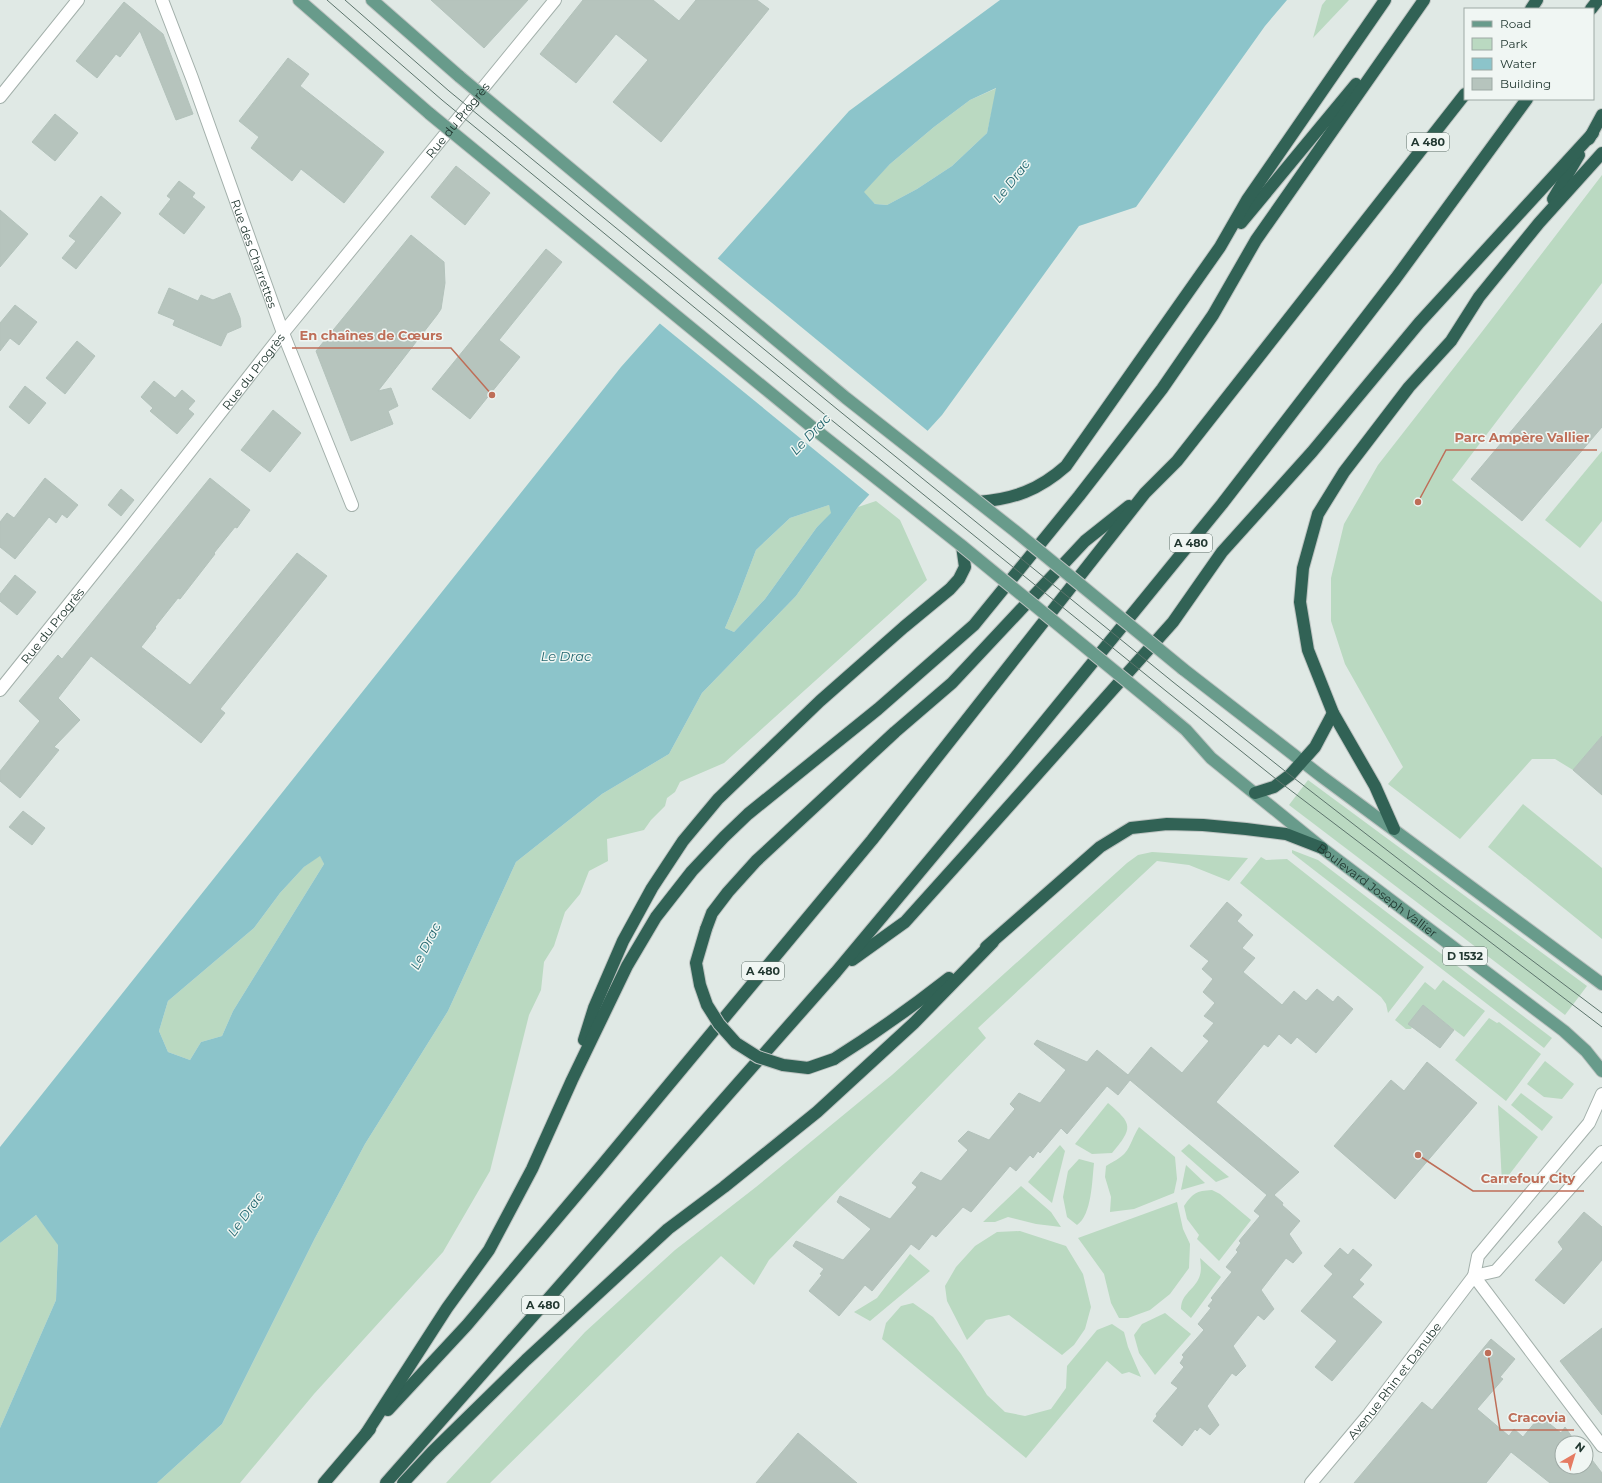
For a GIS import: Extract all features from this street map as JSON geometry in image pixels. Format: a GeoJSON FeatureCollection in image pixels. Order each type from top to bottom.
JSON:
{"type":"FeatureCollection","features":[{"type":"Feature","properties":{"kind":"highway"},"geometry":{"type":"LineString","coordinates":[[1220,248],[1248,200],[1385,0]]}},
{"type":"Feature","properties":{"kind":"highway"},"geometry":{"type":"LineString","coordinates":[[365,1435],[447,1308],[489,1250],[532,1169],[572,1080],[627,966],[656,917],[692,871],[748,814],[878,709],[974,625],[1079,496],[1166,382],[1212,315],[1256,240],[1424,0]]}},
{"type":"Feature","properties":{"kind":"highway"},"geometry":{"type":"LineString","coordinates":[[1531,8],[1538,0]]}},
{"type":"Feature","properties":{"kind":"highway"},"geometry":{"type":"LineString","coordinates":[[1592,8],[1598,0]]}},
{"type":"Feature","properties":{"kind":"highway"},"geometry":{"type":"LineString","coordinates":[[978,502],[1011,498],[1026,492],[1054,476],[1066,466],[1220,248],[1410,19]]}},
{"type":"Feature","properties":{"kind":"highway","name":"A 480"},"geometry":{"type":"LineString","coordinates":[[324,1483],[365,1435],[467,1325],[867,846],[1146,493],[1177,461],[1464,95]]}},
{"type":"Feature","properties":{"kind":"highway","name":"A 480"},"geometry":{"type":"LineString","coordinates":[[386,1483],[836,972],[1019,753],[1222,504],[1396,278],[1526,100]]}},
{"type":"Feature","properties":{"kind":"highway"},"geometry":{"type":"LineString","coordinates":[[1539,223],[1602,115]]}},
{"type":"Feature","properties":{"kind":"highway"},"geometry":{"type":"LineString","coordinates":[[836,972],[905,922],[1172,622],[1222,552],[1312,452],[1419,323],[1592,133]]}},
{"type":"Feature","properties":{"kind":"highway"},"geometry":{"type":"LineString","coordinates":[[1394,829],[1375,786],[1333,713],[1308,650],[1300,602],[1303,568],[1318,514],[1344,472],[1410,387],[1451,341],[1479,297],[1539,223],[1602,153]]}},
{"type":"Feature","properties":{"kind":"highway"},"geometry":{"type":"LineString","coordinates":[[1146,493],[1085,541],[952,683],[895,732],[756,861],[712,913],[706,929],[696,963],[700,985],[707,1005],[715,1018],[736,1043],[758,1057],[783,1065],[808,1068],[834,1059],[875,1034],[913,1007],[993,942],[1100,847],[1131,828],[1167,824],[1203,825],[1232,828],[1286,834],[1322,848]]}},
{"type":"Feature","properties":{"kind":"highway"},"geometry":{"type":"LineString","coordinates":[[572,1080],[594,1008],[623,941],[652,888],[684,841],[724,793],[820,701],[904,627],[950,589],[959,579],[965,567],[962,546]]}},
{"type":"Feature","properties":{"kind":"highway"},"geometry":{"type":"LineString","coordinates":[[1255,793],[1274,787],[1290,775],[1314,747],[1333,713]]}},
{"type":"Feature","properties":{"kind":"highway"},"geometry":{"type":"LineString","coordinates":[[403,1483],[432,1452],[526,1360],[668,1229],[724,1187],[817,1112],[914,1023],[993,942]]}},
{"type":"Feature","properties":{"kind":"main road","name":"D 1532"},"geometry":{"type":"LineString","coordinates":[[299,0],[430,114],[818,432],[962,546]]}},
{"type":"Feature","properties":{"kind":"main road"},"geometry":{"type":"LineString","coordinates":[[372,0],[460,78],[846,398],[978,502],[1182,669],[1302,761],[1602,984]]}},
{"type":"Feature","properties":{"kind":"main road","name":"Boulevard Joseph Vallier"},"geometry":{"type":"LineString","coordinates":[[962,546],[1186,730],[1211,758],[1322,848],[1564,1031],[1586,1051],[1602,1071]]}},
{"type":"Feature","properties":{"kind":"street"},"geometry":{"type":"LineString","coordinates":[[0,97],[78,0]]}},
{"type":"Feature","properties":{"kind":"street","name":"Rue des Charrettes"},"geometry":{"type":"LineString","coordinates":[[162,0],[192,78],[283,333],[352,506]]}},
{"type":"Feature","properties":{"kind":"street","name":"Rue du Progrès"},"geometry":{"type":"LineString","coordinates":[[0,690],[126,533],[283,333],[555,0]]}},
{"type":"Feature","properties":{"kind":"street","name":"Avenue Rhin et Danube"},"geometry":{"type":"LineString","coordinates":[[1311,1483],[1369,1414],[1474,1276],[1478,1256],[1589,1123],[1602,1094]]}},
{"type":"Feature","properties":{"kind":"street"},"geometry":{"type":"LineString","coordinates":[[1602,1152],[1496,1271],[1474,1276],[1602,1446]]}},
{"type":"Feature","properties":{"kind":"green space"},"geometry":{"type":"Polygon","coordinates":[[[1326,0],[1349,0],[1313,38],[1322,5],[1326,0]]]}},
{"type":"Feature","properties":{"kind":"green space"},"geometry":{"type":"Polygon","coordinates":[[[997,88],[987,133],[952,166],[917,189],[887,205],[875,204],[863,192],[890,164],[934,127],[970,100],[997,88]]]}},
{"type":"Feature","properties":{"kind":"green space"},"geometry":{"type":"Polygon","coordinates":[[[1602,175],[1602,283],[1452,480],[1602,602],[1602,736],[1573,770],[1555,759],[1532,759],[1460,839],[1388,784],[1403,767],[1345,664],[1331,621],[1331,578],[1344,524],[1378,465],[1602,175]]]}},
{"type":"Feature","properties":{"kind":"green space"},"geometry":{"type":"Polygon","coordinates":[[[1602,451],[1602,521],[1580,548],[1545,520],[1602,451]]]}},
{"type":"Feature","properties":{"kind":"green space"},"geometry":{"type":"Polygon","coordinates":[[[876,501],[900,520],[927,580],[724,763],[680,782],[675,792],[667,798],[665,806],[651,820],[644,830],[607,839],[608,861],[589,871],[580,894],[565,912],[554,946],[544,962],[541,990],[529,1015],[490,1171],[443,1252],[314,1394],[240,1483],[157,1483],[222,1424],[315,1238],[365,1144],[448,1011],[516,862],[602,794],[669,754],[702,693],[796,596],[858,507],[876,501]]]}},
{"type":"Feature","properties":{"kind":"green space"},"geometry":{"type":"Polygon","coordinates":[[[829,505],[832,513],[817,527],[765,599],[734,632],[725,628],[756,550],[790,518],[829,505]]]}},
{"type":"Feature","properties":{"kind":"green space"},"geometry":{"type":"Polygon","coordinates":[[[1308,780],[1587,986],[1565,1015],[1289,805],[1308,780]]]}},
{"type":"Feature","properties":{"kind":"green space"},"geometry":{"type":"Polygon","coordinates":[[[1523,804],[1602,868],[1602,939],[1488,847],[1523,804]]]}},
{"type":"Feature","properties":{"kind":"green space"},"geometry":{"type":"Polygon","coordinates":[[[1292,850],[1318,860],[1552,1038],[1544,1048],[1292,853],[1292,850]]]}},
{"type":"Feature","properties":{"kind":"green space"},"geometry":{"type":"Polygon","coordinates":[[[1152,852],[1248,858],[1229,881],[1189,865],[1157,861],[978,1028],[986,1038],[769,1260],[754,1285],[721,1256],[490,1483],[446,1483],[585,1332],[675,1250],[756,1187],[892,1075],[1127,863],[1138,855],[1152,852]]]}},
{"type":"Feature","properties":{"kind":"green space"},"geometry":{"type":"Polygon","coordinates":[[[320,855],[324,864],[233,1011],[222,1036],[201,1042],[190,1060],[168,1052],[159,1031],[168,1001],[254,928],[280,893],[304,867],[320,855]]]}},
{"type":"Feature","properties":{"kind":"green space"},"geometry":{"type":"Polygon","coordinates":[[[1261,857],[1266,860],[1287,859],[1424,967],[1388,1013],[1386,1004],[1381,997],[1240,883],[1261,857]]]}},
{"type":"Feature","properties":{"kind":"green space"},"geometry":{"type":"Polygon","coordinates":[[[1443,980],[1485,1011],[1464,1037],[1423,1006],[1411,1029],[1406,1029],[1395,1020],[1425,982],[1435,990],[1443,980]]]}},
{"type":"Feature","properties":{"kind":"green space"},"geometry":{"type":"Polygon","coordinates":[[[1489,1018],[1497,1023],[1499,1022],[1541,1054],[1506,1101],[1455,1060],[1489,1018]]]}},
{"type":"Feature","properties":{"kind":"green space"},"geometry":{"type":"Polygon","coordinates":[[[1545,1061],[1574,1084],[1562,1099],[1544,1097],[1527,1084],[1545,1061]]]}},
{"type":"Feature","properties":{"kind":"green space"},"geometry":{"type":"Polygon","coordinates":[[[1521,1093],[1553,1117],[1542,1131],[1511,1105],[1521,1093]]]}},
{"type":"Feature","properties":{"kind":"green space"},"geometry":{"type":"Polygon","coordinates":[[[1108,1103],[1126,1121],[1127,1132],[1112,1153],[1092,1154],[1075,1144],[1108,1103]]]}},
{"type":"Feature","properties":{"kind":"green space"},"geometry":{"type":"Polygon","coordinates":[[[1498,1105],[1538,1137],[1502,1184],[1498,1105]]]}},
{"type":"Feature","properties":{"kind":"green space"},"geometry":{"type":"Polygon","coordinates":[[[1139,1127],[1175,1157],[1177,1179],[1174,1193],[1134,1209],[1110,1212],[1111,1197],[1105,1177],[1106,1166],[1125,1153],[1139,1127]]]}},
{"type":"Feature","properties":{"kind":"green space"},"geometry":{"type":"Polygon","coordinates":[[[1189,1144],[1229,1177],[1216,1182],[1181,1151],[1189,1144]]]}},
{"type":"Feature","properties":{"kind":"green space"},"geometry":{"type":"Polygon","coordinates":[[[1060,1145],[1065,1151],[1052,1203],[1028,1182],[1060,1145]]]}},
{"type":"Feature","properties":{"kind":"green space"},"geometry":{"type":"Polygon","coordinates":[[[1079,1159],[1094,1163],[1092,1187],[1086,1213],[1077,1225],[1067,1217],[1063,1197],[1068,1171],[1079,1159]]]}},
{"type":"Feature","properties":{"kind":"green space"},"geometry":{"type":"Polygon","coordinates":[[[1186,1165],[1205,1183],[1181,1190],[1186,1165]]]}},
{"type":"Feature","properties":{"kind":"green space"},"geometry":{"type":"Polygon","coordinates":[[[1021,1186],[1051,1212],[1061,1227],[1036,1224],[1008,1217],[995,1222],[983,1222],[1021,1186]]]}},
{"type":"Feature","properties":{"kind":"green space"},"geometry":{"type":"Polygon","coordinates":[[[1212,1190],[1220,1194],[1251,1220],[1219,1261],[1197,1239],[1199,1235],[1187,1219],[1184,1206],[1190,1198],[1198,1192],[1212,1190]]]}},
{"type":"Feature","properties":{"kind":"green space"},"geometry":{"type":"Polygon","coordinates":[[[1177,1202],[1183,1229],[1190,1244],[1189,1268],[1170,1294],[1150,1310],[1128,1318],[1119,1318],[1111,1303],[1104,1274],[1078,1238],[1177,1202]]]}},
{"type":"Feature","properties":{"kind":"green space"},"geometry":{"type":"Polygon","coordinates":[[[36,1215],[58,1244],[56,1300],[0,1428],[0,1243],[36,1215]]]}},
{"type":"Feature","properties":{"kind":"green space"},"geometry":{"type":"Polygon","coordinates":[[[1020,1231],[1066,1246],[1083,1274],[1091,1307],[1085,1329],[1074,1345],[1062,1355],[1009,1315],[986,1320],[967,1340],[947,1301],[945,1286],[956,1267],[975,1246],[997,1232],[1020,1231]]]}},
{"type":"Feature","properties":{"kind":"green space"},"geometry":{"type":"Polygon","coordinates":[[[910,1254],[930,1271],[870,1321],[854,1312],[877,1298],[910,1254]]]}},
{"type":"Feature","properties":{"kind":"green space"},"geometry":{"type":"Polygon","coordinates":[[[1200,1258],[1221,1277],[1191,1318],[1181,1309],[1181,1304],[1196,1284],[1200,1275],[1200,1258]]]}},
{"type":"Feature","properties":{"kind":"green space"},"geometry":{"type":"Polygon","coordinates":[[[913,1303],[933,1317],[961,1354],[987,1395],[1005,1412],[1025,1416],[1051,1409],[1066,1388],[1067,1366],[1097,1330],[1112,1324],[1124,1332],[1128,1347],[1141,1377],[1129,1372],[1122,1374],[1107,1361],[1026,1458],[882,1339],[886,1323],[901,1306],[913,1303]]]}},
{"type":"Feature","properties":{"kind":"green space"},"geometry":{"type":"Polygon","coordinates":[[[1165,1313],[1191,1334],[1155,1375],[1139,1353],[1134,1335],[1142,1324],[1165,1313]]]}},
{"type":"Feature","properties":{"kind":"water","name":"Le Drac"},"geometry":{"type":"Polygon","coordinates":[[[1000,0],[1287,0],[1265,26],[1136,207],[1079,226],[942,415],[858,507],[796,596],[702,693],[669,754],[602,794],[516,862],[448,1011],[365,1144],[315,1238],[222,1424],[157,1483],[0,1483],[0,1428],[56,1300],[58,1245],[36,1215],[0,1243],[0,1147],[621,367],[849,111],[1000,0]],[[996,88],[970,100],[934,127],[890,164],[864,192],[875,204],[887,205],[917,189],[952,166],[987,133],[996,88]],[[829,505],[790,518],[756,550],[725,628],[734,632],[765,599],[817,527],[831,513],[829,505]],[[320,856],[304,867],[280,893],[254,928],[168,1001],[159,1031],[168,1052],[190,1060],[201,1042],[222,1036],[233,1011],[324,864],[320,856]]]}},
{"type":"Feature","properties":{"kind":"pier"},"geometry":{"type":"Polygon","coordinates":[[[716,257],[929,432],[871,496],[658,322],[716,257]]]}},
{"type":"Feature","properties":{"kind":"building"},"geometry":{"type":"Polygon","coordinates":[[[431,0],[528,0],[484,48],[431,0]]]}},
{"type":"Feature","properties":{"kind":"building"},"geometry":{"type":"Polygon","coordinates":[[[583,0],[653,0],[679,21],[696,0],[757,0],[769,9],[661,142],[613,102],[648,60],[616,34],[576,83],[540,54],[583,0]]]}},
{"type":"Feature","properties":{"kind":"building"},"geometry":{"type":"Polygon","coordinates":[[[124,2],[163,34],[193,114],[176,120],[140,31],[120,57],[116,54],[97,78],[76,61],[124,2]]]}},
{"type":"Feature","properties":{"kind":"building"},"geometry":{"type":"Polygon","coordinates":[[[288,58],[309,74],[300,86],[384,152],[344,203],[301,169],[292,181],[251,148],[259,137],[239,121],[288,58]]]}},
{"type":"Feature","properties":{"kind":"building"},"geometry":{"type":"Polygon","coordinates":[[[55,114],[78,133],[55,161],[32,142],[55,114]]]}},
{"type":"Feature","properties":{"kind":"building"},"geometry":{"type":"Polygon","coordinates":[[[456,166],[490,193],[465,225],[431,197],[456,166]]]}},
{"type":"Feature","properties":{"kind":"building"},"geometry":{"type":"Polygon","coordinates":[[[179,181],[195,193],[192,197],[205,207],[184,234],[159,214],[171,199],[167,196],[179,181]]]}},
{"type":"Feature","properties":{"kind":"building"},"geometry":{"type":"Polygon","coordinates":[[[101,196],[121,213],[76,269],[62,258],[76,241],[69,236],[101,196]]]}},
{"type":"Feature","properties":{"kind":"building"},"geometry":{"type":"Polygon","coordinates":[[[0,210],[28,234],[0,267],[0,210]]]}},
{"type":"Feature","properties":{"kind":"building"},"geometry":{"type":"Polygon","coordinates":[[[411,235],[444,262],[445,283],[441,309],[378,391],[391,388],[398,406],[388,411],[393,424],[351,441],[316,351],[411,235]]]}},
{"type":"Feature","properties":{"kind":"building"},"geometry":{"type":"Polygon","coordinates":[[[546,249],[562,262],[499,340],[520,357],[470,419],[432,389],[546,249]]]}},
{"type":"Feature","properties":{"kind":"building"},"geometry":{"type":"Polygon","coordinates":[[[169,288],[198,301],[201,295],[213,300],[230,293],[240,318],[241,327],[227,333],[221,346],[173,325],[175,320],[158,313],[169,288]]]}},
{"type":"Feature","properties":{"kind":"building"},"geometry":{"type":"Polygon","coordinates":[[[15,305],[37,322],[19,345],[10,338],[0,351],[0,323],[15,305]]]}},
{"type":"Feature","properties":{"kind":"building"},"geometry":{"type":"Polygon","coordinates":[[[1602,323],[1602,427],[1522,521],[1471,479],[1602,323]]]}},
{"type":"Feature","properties":{"kind":"building"},"geometry":{"type":"Polygon","coordinates":[[[77,341],[95,356],[65,394],[46,378],[77,341]]]}},
{"type":"Feature","properties":{"kind":"building"},"geometry":{"type":"Polygon","coordinates":[[[154,381],[175,398],[182,390],[195,401],[188,409],[194,414],[177,434],[150,411],[153,408],[141,397],[154,381]]]}},
{"type":"Feature","properties":{"kind":"building"},"geometry":{"type":"Polygon","coordinates":[[[25,386],[46,403],[29,424],[9,407],[25,386]]]}},
{"type":"Feature","properties":{"kind":"building"},"geometry":{"type":"Polygon","coordinates":[[[273,410],[301,433],[270,472],[241,450],[273,410]]]}},
{"type":"Feature","properties":{"kind":"building"},"geometry":{"type":"Polygon","coordinates":[[[45,478],[78,505],[67,518],[62,514],[56,523],[49,517],[15,559],[0,547],[0,522],[7,513],[14,518],[45,478]]]}},
{"type":"Feature","properties":{"kind":"building"},"geometry":{"type":"Polygon","coordinates":[[[210,478],[250,510],[237,528],[235,527],[214,553],[215,554],[180,599],[178,598],[141,647],[190,685],[297,553],[327,576],[220,709],[225,713],[201,743],[91,656],[58,698],[80,720],[54,747],[59,750],[20,798],[0,781],[0,771],[40,721],[19,701],[58,655],[62,659],[210,478]]]}},
{"type":"Feature","properties":{"kind":"building"},"geometry":{"type":"Polygon","coordinates":[[[121,489],[134,500],[121,516],[108,505],[121,489]]]}},
{"type":"Feature","properties":{"kind":"building"},"geometry":{"type":"Polygon","coordinates":[[[15,575],[36,592],[17,615],[0,601],[0,594],[15,575]]]}},
{"type":"Feature","properties":{"kind":"building"},"geometry":{"type":"Polygon","coordinates":[[[1602,736],[1602,795],[1573,770],[1602,736]]]}},
{"type":"Feature","properties":{"kind":"building"},"geometry":{"type":"Polygon","coordinates":[[[23,811],[45,828],[32,845],[9,827],[23,811]]]}},
{"type":"Feature","properties":{"kind":"building"},"geometry":{"type":"Polygon","coordinates":[[[1227,902],[1242,915],[1237,921],[1253,935],[1242,948],[1255,958],[1243,972],[1282,1005],[1294,991],[1306,1001],[1317,989],[1333,1002],[1338,996],[1353,1009],[1316,1053],[1297,1037],[1291,1044],[1279,1034],[1268,1047],[1264,1044],[1216,1102],[1299,1172],[1274,1195],[1283,1203],[1282,1205],[1300,1221],[1289,1234],[1302,1253],[1293,1263],[1286,1258],[1261,1290],[1274,1309],[1264,1320],[1258,1315],[1233,1346],[1246,1366],[1236,1376],[1232,1373],[1207,1406],[1219,1425],[1210,1435],[1200,1427],[1197,1431],[1195,1429],[1182,1446],[1153,1421],[1157,1416],[1156,1414],[1178,1388],[1171,1383],[1184,1367],[1180,1363],[1184,1357],[1182,1355],[1204,1330],[1198,1324],[1211,1308],[1208,1306],[1213,1300],[1211,1298],[1232,1272],[1226,1267],[1238,1252],[1236,1250],[1241,1243],[1239,1241],[1260,1216],[1254,1211],[1267,1195],[1130,1080],[1118,1095],[1107,1086],[1067,1134],[1061,1128],[1040,1153],[1038,1151],[1033,1158],[1030,1155],[1016,1171],[1010,1166],[971,1212],[963,1207],[936,1237],[932,1234],[919,1250],[911,1244],[872,1291],[865,1285],[839,1316],[809,1291],[822,1275],[820,1274],[824,1269],[793,1246],[796,1241],[843,1260],[871,1229],[837,1202],[840,1196],[890,1219],[917,1187],[912,1183],[921,1172],[941,1181],[968,1150],[958,1141],[968,1131],[989,1140],[1015,1109],[1010,1104],[1019,1093],[1040,1103],[1066,1070],[1034,1044],[1037,1040],[1087,1062],[1097,1050],[1128,1075],[1151,1047],[1182,1073],[1209,1041],[1203,1036],[1214,1023],[1204,1016],[1215,1003],[1203,992],[1213,979],[1202,969],[1209,961],[1190,946],[1227,902]]]}},
{"type":"Feature","properties":{"kind":"building"},"geometry":{"type":"Polygon","coordinates":[[[1423,1005],[1454,1030],[1440,1048],[1408,1024],[1423,1005]]]}},
{"type":"Feature","properties":{"kind":"building"},"geometry":{"type":"Polygon","coordinates":[[[1427,1062],[1477,1103],[1395,1199],[1334,1146],[1391,1080],[1404,1091],[1427,1062]]]}},
{"type":"Feature","properties":{"kind":"building"},"geometry":{"type":"Polygon","coordinates":[[[1584,1212],[1602,1227],[1602,1260],[1564,1304],[1535,1280],[1563,1249],[1558,1242],[1584,1212]]]}},
{"type":"Feature","properties":{"kind":"building"},"geometry":{"type":"Polygon","coordinates":[[[1340,1248],[1348,1255],[1353,1249],[1372,1265],[1359,1280],[1364,1284],[1352,1297],[1382,1322],[1332,1381],[1315,1367],[1337,1341],[1301,1311],[1333,1274],[1324,1266],[1340,1248]]]}},
{"type":"Feature","properties":{"kind":"building"},"geometry":{"type":"Polygon","coordinates":[[[1602,1328],[1602,1415],[1560,1361],[1602,1328]]]}},
{"type":"Feature","properties":{"kind":"building"},"geometry":{"type":"Polygon","coordinates":[[[1491,1339],[1515,1359],[1500,1377],[1503,1379],[1477,1409],[1509,1436],[1514,1429],[1523,1437],[1540,1416],[1561,1433],[1565,1427],[1570,1435],[1554,1435],[1554,1475],[1594,1475],[1594,1463],[1602,1473],[1602,1483],[1550,1483],[1511,1452],[1486,1483],[1354,1483],[1422,1402],[1432,1410],[1491,1339]]]}},
{"type":"Feature","properties":{"kind":"building"},"geometry":{"type":"Polygon","coordinates":[[[798,1433],[857,1483],[756,1483],[798,1433]]]}},
{"type":"Feature","properties":{"kind":"tram line"},"geometry":{"type":"LineString","coordinates":[[327,0],[442,100],[829,418],[1166,691],[1281,783],[1602,1027]]}},
{"type":"Feature","properties":{"kind":"tram line"},"geometry":{"type":"LineString","coordinates":[[345,0],[449,91],[1173,682],[1441,892],[1602,1013]]}},
{"type":"Feature","properties":{"kind":"place","name":"En chaînes de Cœurs"},"geometry":{"type":"Point","coordinates":[492,395]}},
{"type":"Feature","properties":{"kind":"place","name":"Parc Ampère Vallier"},"geometry":{"type":"Point","coordinates":[1418,502]}},
{"type":"Feature","properties":{"kind":"place","name":"Carrefour City"},"geometry":{"type":"Point","coordinates":[1418,1155]}},
{"type":"Feature","properties":{"kind":"place","name":"Cracovia"},"geometry":{"type":"Point","coordinates":[1488,1353]}}]}
